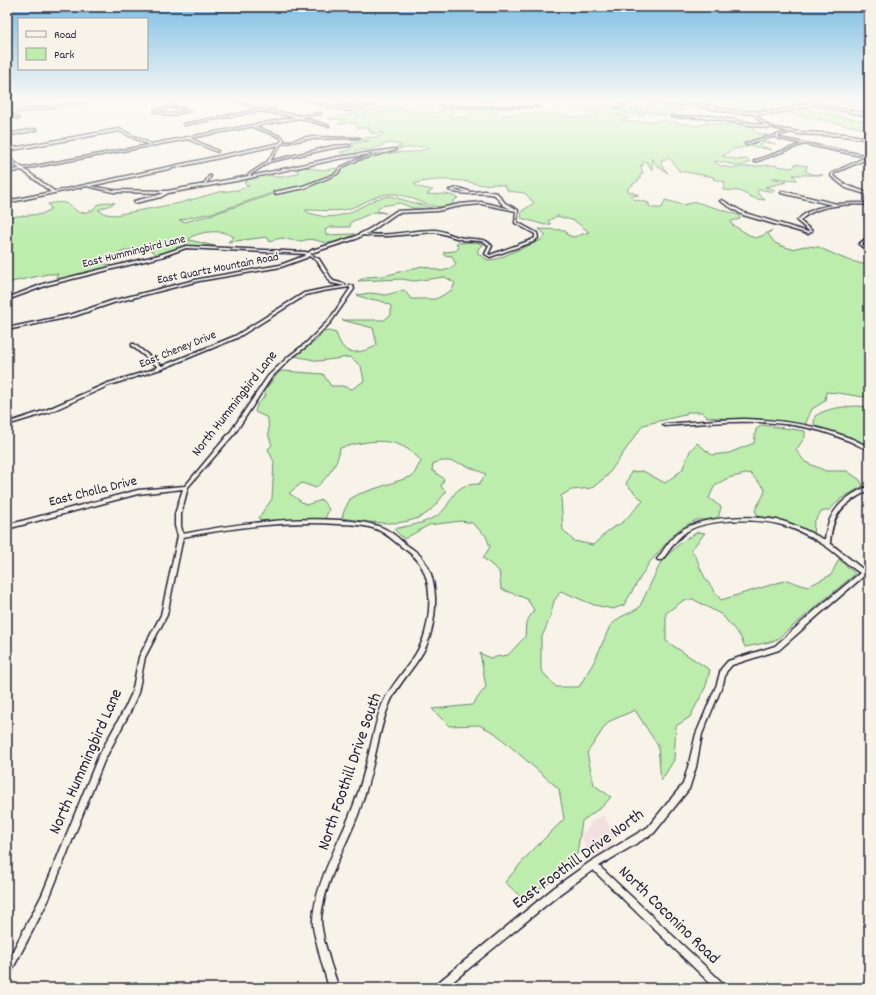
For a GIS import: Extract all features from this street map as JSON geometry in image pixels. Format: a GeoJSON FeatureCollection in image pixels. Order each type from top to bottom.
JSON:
{"type":"FeatureCollection","features":[{"type":"Feature","properties":{"kind":"street"},"geometry":{"type":"LineString","coordinates":[[7,150],[27,146]]}},
{"type":"Feature","properties":{"kind":"street"},"geometry":{"type":"LineString","coordinates":[[7,172],[144,146]]}},
{"type":"Feature","properties":{"kind":"street"},"geometry":{"type":"LineString","coordinates":[[207,146],[217,151]]}},
{"type":"Feature","properties":{"kind":"street"},"geometry":{"type":"LineString","coordinates":[[7,202],[269,146]]}},
{"type":"Feature","properties":{"kind":"street"},"geometry":{"type":"LineString","coordinates":[[268,162],[278,146]]}},
{"type":"Feature","properties":{"kind":"street"},"geometry":{"type":"LineString","coordinates":[[251,177],[249,175],[252,172],[268,162],[333,147],[342,146]]}},
{"type":"Feature","properties":{"kind":"street"},"geometry":{"type":"LineString","coordinates":[[755,161],[797,146]]}},
{"type":"Feature","properties":{"kind":"street"},"geometry":{"type":"LineString","coordinates":[[816,146],[868,157]]}},
{"type":"Feature","properties":{"kind":"street"},"geometry":{"type":"LineString","coordinates":[[87,186],[113,191],[167,192],[251,177],[338,158],[395,150],[358,160],[342,167],[336,174],[304,187],[275,193]]}},
{"type":"Feature","properties":{"kind":"street"},"geometry":{"type":"LineString","coordinates":[[868,157],[832,174],[832,176],[848,187],[869,194]]}},
{"type":"Feature","properties":{"kind":"street"},"geometry":{"type":"LineString","coordinates":[[7,158],[54,192]]}},
{"type":"Feature","properties":{"kind":"street"},"geometry":{"type":"LineString","coordinates":[[203,185],[210,176]]}},
{"type":"Feature","properties":{"kind":"street"},"geometry":{"type":"LineString","coordinates":[[363,234],[398,236],[440,232],[460,239],[486,241],[491,246],[486,254],[493,256],[532,242],[537,238],[536,234],[516,222],[517,211],[502,203],[501,198],[496,194],[455,192],[450,190],[455,188],[470,192]]}},
{"type":"Feature","properties":{"kind":"street"},"geometry":{"type":"LineString","coordinates":[[135,202],[160,196],[167,192]]}},
{"type":"Feature","properties":{"kind":"street"},"geometry":{"type":"LineString","coordinates":[[782,192],[838,205]]}},
{"type":"Feature","properties":{"kind":"street"},"geometry":{"type":"LineString","coordinates":[[720,201],[744,214],[808,233],[811,231],[798,221],[801,217],[838,205],[869,205]]}},
{"type":"Feature","properties":{"kind":"street","name":"East Quartz Mountain Road"},"geometry":{"type":"LineString","coordinates":[[7,329],[74,315],[112,302],[199,280],[275,268],[363,234],[391,214],[401,211],[437,210],[460,205],[481,203],[517,211]]}},
{"type":"Feature","properties":{"kind":"street"},"geometry":{"type":"LineString","coordinates":[[866,249],[860,244],[869,238]]}},
{"type":"Feature","properties":{"kind":"street","name":"East Hummingbird Lane"},"geometry":{"type":"LineString","coordinates":[[7,300],[47,284],[160,256],[186,247],[309,254]]}},
{"type":"Feature","properties":{"kind":"street"},"geometry":{"type":"LineString","coordinates":[[309,254],[318,260],[332,282],[351,286]]}},
{"type":"Feature","properties":{"kind":"street"},"geometry":{"type":"LineString","coordinates":[[323,290],[332,282]]}},
{"type":"Feature","properties":{"kind":"street","name":"East Cheney Drive"},"geometry":{"type":"LineString","coordinates":[[7,424],[48,411],[109,384],[162,368],[236,337],[305,294],[351,286]]}},
{"type":"Feature","properties":{"kind":"street","name":"North Hummingbird Lane"},"geometry":{"type":"LineString","coordinates":[[186,487],[234,432],[270,377],[290,356],[306,345],[330,321],[352,289],[351,286]]}},
{"type":"Feature","properties":{"kind":"street"},"geometry":{"type":"LineString","coordinates":[[133,345],[162,368]]}},
{"type":"Feature","properties":{"kind":"street"},"geometry":{"type":"LineString","coordinates":[[665,425],[711,421],[768,421],[816,429],[856,442],[869,449]]}},
{"type":"Feature","properties":{"kind":"street"},"geometry":{"type":"LineString","coordinates":[[181,536],[178,526],[178,514],[186,487]]}},
{"type":"Feature","properties":{"kind":"street","name":"East Cholla Drive"},"geometry":{"type":"LineString","coordinates":[[7,527],[138,492],[186,487]]}},
{"type":"Feature","properties":{"kind":"street"},"geometry":{"type":"LineString","coordinates":[[826,544],[828,526],[833,513],[869,488]]}},
{"type":"Feature","properties":{"kind":"street"},"geometry":{"type":"LineString","coordinates":[[660,559],[684,531],[704,524],[726,520],[778,522],[826,544],[867,574]]}},
{"type":"Feature","properties":{"kind":"street","name":"North Foothill Drive South"},"geometry":{"type":"LineString","coordinates":[[181,536],[232,526],[281,522],[331,522],[374,526],[393,536],[413,553],[423,563],[429,578],[432,596],[428,634],[418,655],[406,669],[385,705],[359,801],[326,884],[316,921],[334,988]]}},
{"type":"Feature","properties":{"kind":"street","name":"North Hummingbird Lane"},"geometry":{"type":"LineString","coordinates":[[7,971],[45,898],[101,759],[128,710],[135,693],[142,657],[164,615],[181,536]]}},
{"type":"Feature","properties":{"kind":"street","name":"East Foothill Drive North"},"geometry":{"type":"LineString","coordinates":[[438,988],[558,890],[593,865],[651,830],[686,786],[692,767],[699,734],[720,684],[723,671],[730,663],[778,648],[820,610],[867,574]]}},
{"type":"Feature","properties":{"kind":"street","name":"North Coconino Road"},"geometry":{"type":"LineString","coordinates":[[593,865],[722,988]]}},
{"type":"Feature","properties":{"kind":"shaded area"},"geometry":{"type":"Polygon","coordinates":[[[604,815],[615,836],[610,851],[597,859],[586,848],[581,835],[591,825],[590,822],[604,815]]]}},
{"type":"Feature","properties":{"kind":"green space"},"geometry":{"type":"Polygon","coordinates":[[[353,146],[380,146],[371,150],[356,150],[355,152],[360,154],[342,156],[343,154],[340,152],[349,150],[353,146]]]}},
{"type":"Feature","properties":{"kind":"green space"},"geometry":{"type":"Polygon","coordinates":[[[400,146],[421,146],[397,149],[395,148],[400,146]]]}},
{"type":"Feature","properties":{"kind":"green space"},"geometry":{"type":"Polygon","coordinates":[[[426,146],[749,146],[734,149],[722,156],[738,160],[747,159],[751,162],[741,166],[717,161],[714,162],[721,166],[731,168],[772,165],[790,168],[794,167],[795,164],[808,166],[805,170],[811,174],[823,175],[793,175],[797,180],[772,178],[787,182],[765,187],[775,190],[773,192],[759,189],[757,193],[765,200],[756,199],[739,191],[723,190],[725,182],[713,179],[714,177],[679,171],[670,158],[667,158],[667,160],[662,159],[661,165],[668,173],[657,166],[652,158],[652,170],[647,162],[643,161],[643,166],[640,165],[643,173],[640,175],[640,179],[627,189],[628,191],[639,195],[631,196],[633,199],[649,203],[649,206],[652,208],[662,208],[665,200],[683,205],[696,202],[739,215],[740,219],[731,221],[731,224],[754,238],[762,236],[772,230],[768,234],[775,243],[782,246],[792,249],[805,246],[818,247],[845,259],[869,266],[869,397],[826,392],[825,401],[812,409],[805,425],[707,417],[702,412],[687,412],[686,415],[643,425],[607,476],[592,488],[571,490],[561,496],[563,530],[574,541],[593,545],[609,530],[623,522],[643,501],[626,484],[631,472],[643,471],[665,483],[682,470],[690,451],[697,443],[712,455],[729,453],[754,443],[756,429],[763,425],[805,431],[805,437],[796,450],[805,462],[826,471],[847,471],[860,480],[863,486],[842,498],[829,510],[821,512],[814,522],[813,536],[780,520],[759,517],[755,511],[765,489],[750,473],[728,478],[715,485],[709,498],[721,507],[718,519],[696,520],[678,530],[649,563],[624,605],[613,609],[594,605],[561,591],[554,601],[550,618],[541,639],[541,670],[556,687],[579,687],[595,660],[610,626],[619,618],[639,608],[662,560],[684,540],[698,532],[705,533],[691,550],[696,557],[705,578],[721,600],[787,580],[807,587],[831,575],[839,559],[855,574],[775,641],[745,647],[740,636],[722,615],[693,599],[684,600],[666,613],[666,641],[710,670],[706,686],[690,717],[676,726],[674,760],[661,781],[658,746],[635,710],[608,722],[587,753],[594,785],[611,797],[603,806],[582,821],[577,854],[558,878],[522,898],[505,882],[529,854],[564,819],[559,789],[495,733],[479,725],[449,726],[432,709],[472,705],[486,687],[480,653],[490,658],[508,655],[525,637],[526,623],[534,610],[527,599],[501,589],[499,571],[483,558],[490,547],[486,536],[472,523],[461,521],[429,525],[404,539],[394,529],[420,523],[435,517],[442,512],[457,491],[462,487],[479,484],[486,474],[460,463],[446,461],[439,462],[433,464],[432,470],[444,479],[441,486],[446,492],[435,506],[427,513],[418,518],[397,523],[342,518],[350,499],[359,494],[413,476],[421,461],[403,446],[383,441],[362,443],[340,448],[337,460],[332,470],[316,488],[302,483],[289,493],[306,505],[322,500],[329,509],[325,519],[260,521],[259,517],[272,499],[274,462],[268,449],[272,445],[269,437],[268,418],[255,412],[257,405],[266,395],[264,391],[279,372],[323,374],[331,386],[342,386],[352,389],[364,381],[361,366],[350,357],[319,361],[294,356],[316,341],[323,332],[329,331],[336,333],[339,341],[347,350],[351,352],[370,349],[377,345],[373,328],[342,320],[384,320],[391,315],[391,306],[387,303],[357,295],[370,293],[386,295],[404,290],[411,299],[436,299],[452,290],[455,283],[445,277],[414,281],[401,279],[358,281],[366,277],[384,276],[422,266],[441,271],[450,269],[456,265],[452,256],[444,255],[444,252],[455,251],[459,248],[456,243],[478,242],[482,245],[478,249],[478,254],[488,260],[497,259],[541,240],[546,235],[539,229],[565,230],[567,235],[574,237],[589,232],[575,221],[557,216],[548,221],[551,224],[545,225],[521,218],[522,211],[534,203],[525,193],[508,191],[505,186],[455,180],[437,180],[414,184],[418,187],[433,190],[427,194],[446,194],[458,198],[453,201],[453,205],[437,207],[402,195],[388,194],[343,210],[305,210],[309,213],[325,217],[337,216],[349,213],[376,199],[390,196],[435,209],[412,208],[400,203],[381,206],[377,211],[386,213],[374,212],[351,222],[350,227],[330,227],[325,230],[326,235],[355,234],[336,243],[328,243],[311,239],[295,241],[282,238],[270,242],[267,237],[228,242],[234,237],[224,233],[207,232],[191,237],[189,240],[215,246],[185,247],[160,255],[145,248],[133,249],[102,260],[103,263],[112,266],[111,268],[54,281],[58,274],[48,274],[7,283],[7,217],[42,214],[51,209],[48,204],[60,202],[67,204],[80,213],[93,210],[97,205],[107,202],[115,203],[98,210],[106,214],[115,215],[180,203],[219,192],[238,190],[249,186],[244,183],[251,178],[269,174],[275,177],[282,177],[296,174],[298,173],[297,170],[304,167],[322,170],[340,168],[334,174],[304,186],[275,192],[216,212],[179,220],[185,222],[276,193],[317,184],[339,174],[343,167],[362,159],[385,153],[414,152],[430,148],[426,146]]]}},
{"type":"Feature","properties":{"kind":"green space"},"geometry":{"type":"Polygon","coordinates":[[[754,146],[763,146],[772,150],[754,146]]]}},
{"type":"Feature","properties":{"kind":"green space"},"geometry":{"type":"Polygon","coordinates":[[[840,407],[869,407],[869,446],[816,427],[814,424],[815,416],[820,413],[840,407]]]}}]}
